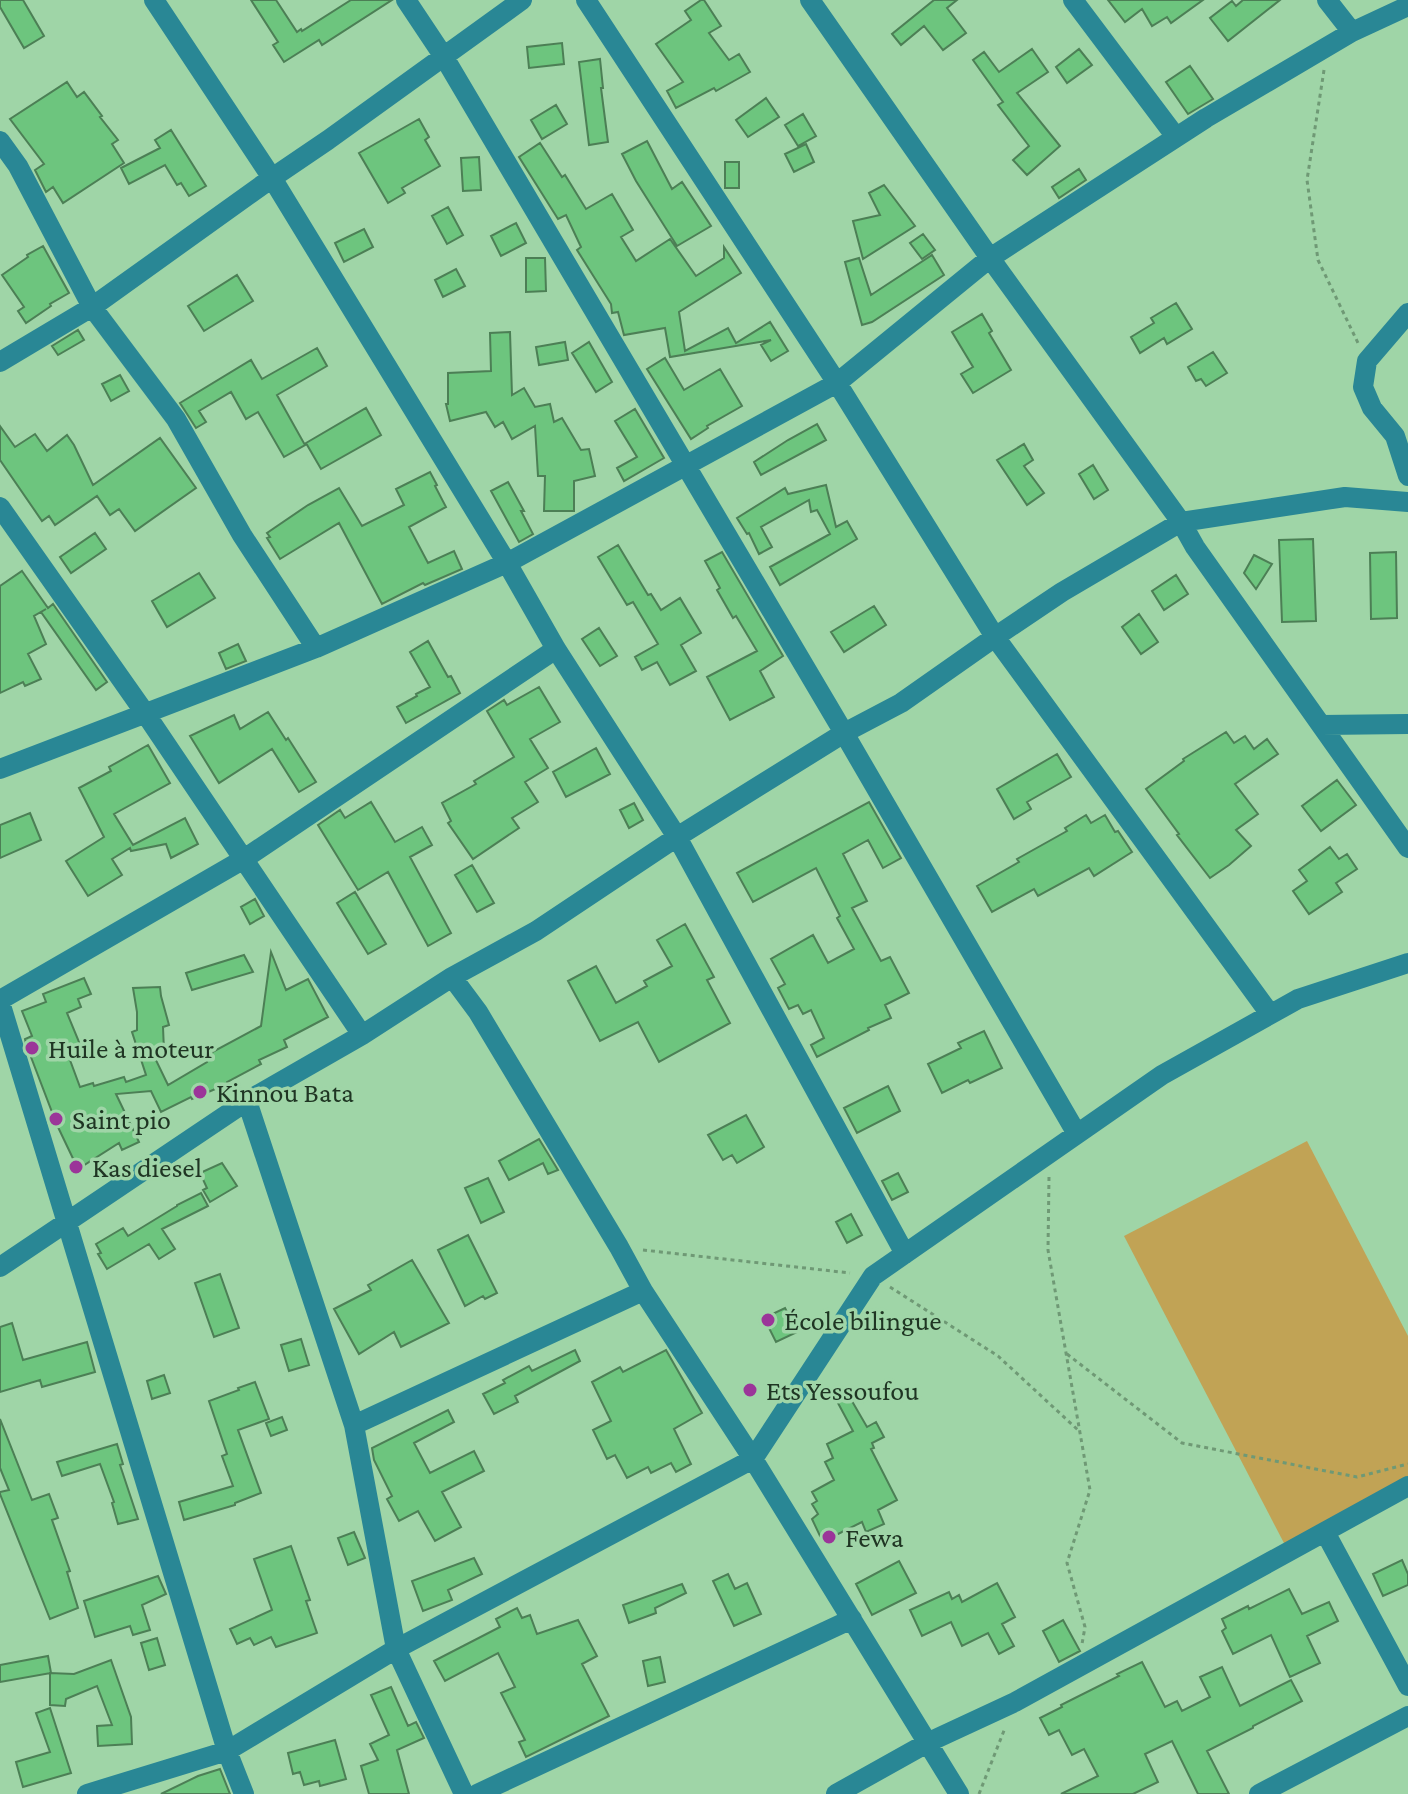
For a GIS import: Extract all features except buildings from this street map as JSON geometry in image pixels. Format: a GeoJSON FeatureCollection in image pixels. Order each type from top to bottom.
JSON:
{"type":"FeatureCollection","features":[{"type":"Feature","properties":{"kind":"street"},"geometry":{"type":"LineString","coordinates":[[154,0],[272,178],[507,563],[556,649],[677,837],[905,1254]]}},
{"type":"Feature","properties":{"kind":"street"},"geometry":{"type":"LineString","coordinates":[[406,0],[444,57],[844,733],[1077,1134]]}},
{"type":"Feature","properties":{"kind":"street"},"geometry":{"type":"LineString","coordinates":[[0,362],[92,307],[522,0]]}},
{"type":"Feature","properties":{"kind":"street"},"geometry":{"type":"LineString","coordinates":[[586,0],[837,383],[995,637],[1270,1014]]}},
{"type":"Feature","properties":{"kind":"street"},"geometry":{"type":"LineString","coordinates":[[810,0],[1408,848]]}},
{"type":"Feature","properties":{"kind":"street"},"geometry":{"type":"LineString","coordinates":[[1073,0],[1176,137]]}},
{"type":"Feature","properties":{"kind":"street"},"geometry":{"type":"LineString","coordinates":[[1327,0],[1352,32]]}},
{"type":"Feature","properties":{"kind":"street"},"geometry":{"type":"LineString","coordinates":[[0,769],[316,648],[507,563],[686,466],[837,383],[990,258],[1176,137],[1352,32],[1408,6]]}},
{"type":"Feature","properties":{"kind":"street"},"geometry":{"type":"LineString","coordinates":[[0,141],[18,166],[92,307],[176,419],[242,535],[316,648]]}},
{"type":"Feature","properties":{"kind":"street"},"geometry":{"type":"LineString","coordinates":[[1408,313],[1367,361],[1363,387],[1372,408],[1395,436],[1408,476]]}},
{"type":"Feature","properties":{"kind":"street"},"geometry":{"type":"LineString","coordinates":[[0,1267],[247,1101],[362,1035],[452,977],[536,931],[677,837],[844,733],[901,703],[1062,592],[1181,522],[1345,497],[1408,502]]}},
{"type":"Feature","properties":{"kind":"street"},"geometry":{"type":"LineString","coordinates":[[0,507],[145,713],[362,1035]]}},
{"type":"Feature","properties":{"kind":"street"},"geometry":{"type":"LineString","coordinates":[[244,1794],[227,1751],[0,1001],[244,859],[556,649]]}},
{"type":"Feature","properties":{"kind":"street"},"geometry":{"type":"LineString","coordinates":[[1322,725],[1408,724]]}},
{"type":"Feature","properties":{"kind":"street"},"geometry":{"type":"LineString","coordinates":[[87,1794],[227,1751],[396,1649],[753,1459],[873,1276],[1162,1075],[1298,999],[1408,963]]}},
{"type":"Feature","properties":{"kind":"street"},"geometry":{"type":"LineString","coordinates":[[452,977],[478,1012],[643,1291],[753,1459],[959,1794]]}},
{"type":"Feature","properties":{"kind":"street"},"geometry":{"type":"LineString","coordinates":[[247,1101],[354,1425],[396,1649],[464,1794]]}},
{"type":"Feature","properties":{"kind":"street"},"geometry":{"type":"LineString","coordinates":[[354,1425],[643,1291]]}},
{"type":"Feature","properties":{"kind":"street"},"geometry":{"type":"LineString","coordinates":[[836,1794],[929,1742],[1015,1702],[1408,1486]]}},
{"type":"Feature","properties":{"kind":"street"},"geometry":{"type":"LineString","coordinates":[[1325,1532],[1408,1686]]}},
{"type":"Feature","properties":{"kind":"street"},"geometry":{"type":"LineString","coordinates":[[477,1794],[852,1619]]}},
{"type":"Feature","properties":{"kind":"street"},"geometry":{"type":"LineString","coordinates":[[1259,1794],[1408,1716]]}},
{"type":"Feature","properties":{"kind":"path"},"geometry":{"type":"LineString","coordinates":[[1328,46],[1307,180],[1318,260],[1367,361]]}},
{"type":"Feature","properties":{"kind":"path"},"geometry":{"type":"LineString","coordinates":[[1049,1154],[1048,1250],[1090,1490],[1067,1563],[1085,1627],[1081,1651]]}},
{"type":"Feature","properties":{"kind":"path"},"geometry":{"type":"LineString","coordinates":[[1066,1353],[1182,1443],[1357,1477],[1408,1464]]}},
{"type":"Feature","properties":{"kind":"path"},"geometry":{"type":"LineString","coordinates":[[979,1794],[1015,1702]]}},
{"type":"Feature","properties":{"kind":"shaded area"},"geometry":{"type":"Polygon","coordinates":[[[1307,1141],[1408,1336],[1408,1481],[1285,1545],[1124,1236],[1307,1141]]]}},
{"type":"Feature","properties":{"kind":"place","name":"Huile à moteur"},"geometry":{"type":"Point","coordinates":[32,1048]}},
{"type":"Feature","properties":{"kind":"place","name":"Kinnou Bata"},"geometry":{"type":"Point","coordinates":[200,1092]}},
{"type":"Feature","properties":{"kind":"place","name":"Saint pio"},"geometry":{"type":"Point","coordinates":[56,1119]}},
{"type":"Feature","properties":{"kind":"place","name":"Kas diesel"},"geometry":{"type":"Point","coordinates":[76,1167]}},
{"type":"Feature","properties":{"kind":"place","name":"École bilingue"},"geometry":{"type":"Point","coordinates":[768,1320]}},
{"type":"Feature","properties":{"kind":"place","name":"Ets Yessoufou"},"geometry":{"type":"Point","coordinates":[750,1390]}},
{"type":"Feature","properties":{"kind":"place","name":"Fewa"},"geometry":{"type":"Point","coordinates":[829,1537]}}]}
